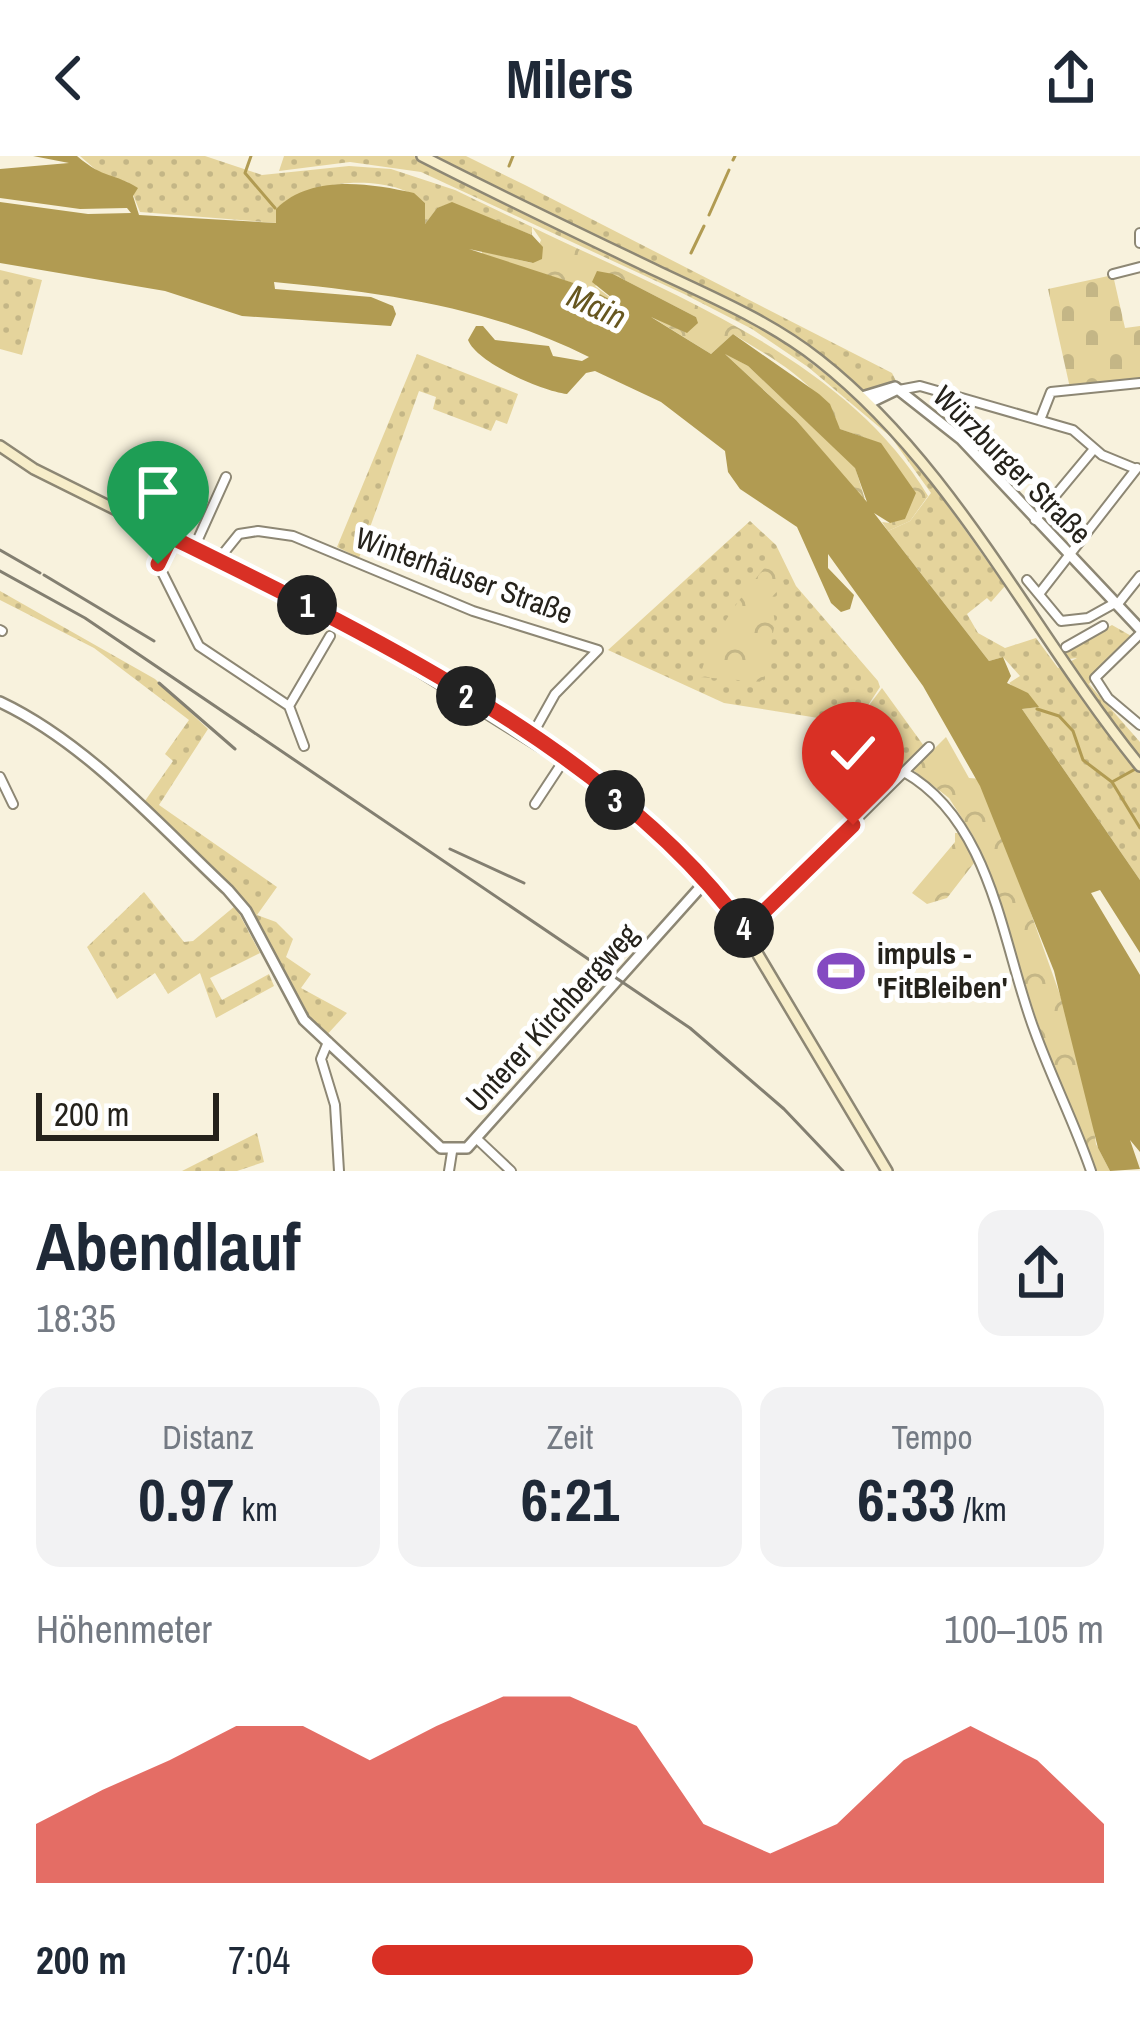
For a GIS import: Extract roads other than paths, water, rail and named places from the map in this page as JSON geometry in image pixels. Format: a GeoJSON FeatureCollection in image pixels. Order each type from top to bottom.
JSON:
{"type":"FeatureCollection","features":[{"type":"Feature","properties":{"kind":"main road"},"geometry":{"type":"LineString","coordinates":[[422,156],[768,326],[865,400],[928,471],[1072,679],[1139,764]]}},
{"type":"Feature","properties":{"kind":"main road"},"geometry":{"type":"LineString","coordinates":[[3,451],[338,620],[565,759],[706,881],[745,930],[887,1171]]}},
{"type":"Feature","properties":{"kind":"street"},"geometry":{"type":"LineString","coordinates":[[1140,233],[1140,243]]}},
{"type":"Feature","properties":{"kind":"street"},"geometry":{"type":"LineString","coordinates":[[1112,274],[1140,267]]}},
{"type":"Feature","properties":{"kind":"street"},"geometry":{"type":"LineString","coordinates":[[1040,420],[1052,392],[1140,383]]}},
{"type":"Feature","properties":{"kind":"street"},"geometry":{"type":"LineString","coordinates":[[898,389],[920,386],[1073,430],[1094,448],[1138,468],[1039,594]]}},
{"type":"Feature","properties":{"kind":"street","name":"Würzburger Straße"},"geometry":{"type":"LineString","coordinates":[[865,400],[884,387],[898,389],[962,439],[1140,632]]}},
{"type":"Feature","properties":{"kind":"street","name":"Würzburger Straße"},"geometry":{"type":"LineString","coordinates":[[865,400],[898,389]]}},
{"type":"Feature","properties":{"kind":"street","name":"Würzburger Straße"},"geometry":{"type":"LineString","coordinates":[[884,395],[887,422]]}},
{"type":"Feature","properties":{"kind":"street"},"geometry":{"type":"LineString","coordinates":[[1036,520],[1094,448]]}},
{"type":"Feature","properties":{"kind":"street"},"geometry":{"type":"LineString","coordinates":[[194,548],[226,477]]}},
{"type":"Feature","properties":{"kind":"street","name":"Winterhäuser Straße"},"geometry":{"type":"LineString","coordinates":[[218,560],[239,534],[282,533],[508,624],[598,650],[555,694],[531,736]]}},
{"type":"Feature","properties":{"kind":"street"},"geometry":{"type":"LineString","coordinates":[[171,537],[158,564],[199,646],[289,706],[304,746]]}},
{"type":"Feature","properties":{"kind":"street"},"geometry":{"type":"LineString","coordinates":[[1027,580],[1061,621],[1088,618],[1116,604],[1140,576]]}},
{"type":"Feature","properties":{"kind":"street"},"geometry":{"type":"LineString","coordinates":[[1066,647],[1103,626]]}},
{"type":"Feature","properties":{"kind":"street"},"geometry":{"type":"LineString","coordinates":[[1140,632],[1095,678],[1108,698],[1140,725]]}},
{"type":"Feature","properties":{"kind":"street"},"geometry":{"type":"LineString","coordinates":[[289,706],[330,635]]}},
{"type":"Feature","properties":{"kind":"street"},"geometry":{"type":"LineString","coordinates":[[0,702],[32,718],[90,764],[228,890],[253,923],[293,1007],[441,1148],[452,1152],[449,1171]]}},
{"type":"Feature","properties":{"kind":"street"},"geometry":{"type":"LineString","coordinates":[[745,930],[929,747]]}},
{"type":"Feature","properties":{"kind":"street"},"geometry":{"type":"LineString","coordinates":[[535,804],[565,759]]}},
{"type":"Feature","properties":{"kind":"street"},"geometry":{"type":"LineString","coordinates":[[904,772],[955,815],[1007,932],[1034,1032],[1091,1171]]}},
{"type":"Feature","properties":{"kind":"street"},"geometry":{"type":"LineString","coordinates":[[0,777],[13,804]]}},
{"type":"Feature","properties":{"kind":"street","name":"Unterer Kirchbergweg"},"geometry":{"type":"LineString","coordinates":[[452,1152],[476,1138],[706,881]]}},
{"type":"Feature","properties":{"kind":"street"},"geometry":{"type":"LineString","coordinates":[[328,1042],[321,1059],[334,1105],[339,1171]]}},
{"type":"Feature","properties":{"kind":"street"},"geometry":{"type":"LineString","coordinates":[[476,1138],[511,1171]]}},
{"type":"Feature","properties":{"kind":"water","name":"Main"},"geometry":{"type":"Polygon","coordinates":[[[33,156],[77,156],[138,188],[133,196],[139,215],[276,223],[276,209],[290,198],[341,184],[414,193],[425,203],[425,224],[437,208],[452,202],[532,235],[543,247],[542,259],[533,263],[469,249],[586,287],[621,305],[592,282],[597,271],[613,274],[696,317],[698,323],[687,333],[651,317],[711,354],[733,334],[819,394],[830,404],[840,429],[881,443],[916,493],[905,519],[890,523],[874,513],[989,661],[1003,657],[1011,676],[1007,683],[1028,693],[1039,707],[1022,709],[1140,880],[1140,953],[1100,890],[1091,893],[1140,975],[1140,1152],[1130,1140],[1140,1169],[1110,1171],[1098,1148],[1054,971],[980,786],[923,686],[828,554],[828,568],[854,595],[850,609],[841,612],[831,603],[797,527],[740,489],[728,472],[725,451],[661,402],[595,371],[586,373],[567,394],[527,382],[497,366],[468,340],[476,326],[483,326],[495,340],[549,346],[553,356],[582,361],[589,357],[475,314],[395,297],[274,282],[275,289],[371,297],[393,306],[396,314],[391,326],[242,316],[165,291],[0,263],[0,202],[88,214],[131,213],[127,208],[80,209],[0,198],[0,169],[69,163],[33,156]],[[725,354],[796,420],[867,502],[855,468],[748,366],[725,354]]]}},
{"type":"Feature","properties":{"kind":"waterway"},"geometry":{"type":"LineString","coordinates":[[251,156],[245,173],[275,208]]}},
{"type":"Feature","properties":{"kind":"waterway"},"geometry":{"type":"LineString","coordinates":[[509,166],[513,156]]}},
{"type":"Feature","properties":{"kind":"waterway"},"geometry":{"type":"LineString","coordinates":[[733,160],[735,156]]}},
{"type":"Feature","properties":{"kind":"waterway"},"geometry":{"type":"LineString","coordinates":[[709,215],[729,170]]}},
{"type":"Feature","properties":{"kind":"waterway"},"geometry":{"type":"LineString","coordinates":[[691,253],[704,226]]}},
{"type":"Feature","properties":{"kind":"waterway"},"geometry":{"type":"LineString","coordinates":[[1037,709],[1059,716],[1073,731],[1083,760],[1112,782],[1140,828]]}},
{"type":"Feature","properties":{"kind":"waterway"},"geometry":{"type":"LineString","coordinates":[[1112,782],[1139,767]]}},
{"type":"Feature","properties":{"kind":"railway"},"geometry":{"type":"LineString","coordinates":[[0,550],[40,573]]}},
{"type":"Feature","properties":{"kind":"railway"},"geometry":{"type":"LineString","coordinates":[[0,571],[85,618],[690,1028],[784,1109],[843,1171]]}},
{"type":"Feature","properties":{"kind":"railway"},"geometry":{"type":"LineString","coordinates":[[44,575],[154,641]]}},
{"type":"Feature","properties":{"kind":"railway"},"geometry":{"type":"LineString","coordinates":[[159,683],[235,749]]}},
{"type":"Feature","properties":{"kind":"railway"},"geometry":{"type":"LineString","coordinates":[[450,849],[524,883]]}},
{"type":"Feature","properties":{"kind":"place","name":"impuls - 'FitBleiben'"},"geometry":{"type":"Point","coordinates":[841,971]}}]}
